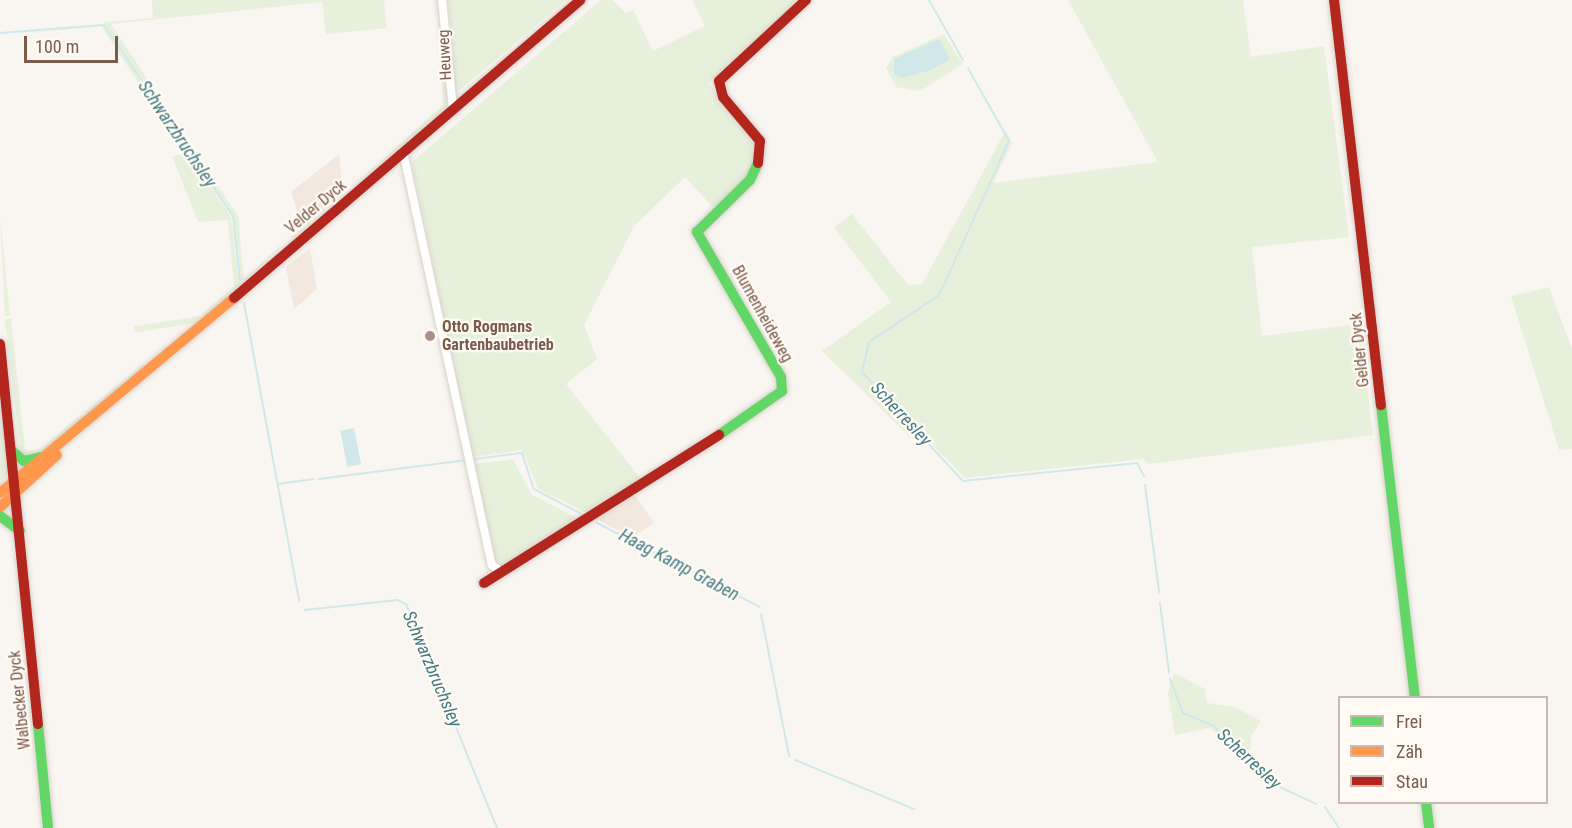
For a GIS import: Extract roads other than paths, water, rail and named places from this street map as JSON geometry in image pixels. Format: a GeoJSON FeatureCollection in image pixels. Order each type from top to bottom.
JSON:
{"type":"FeatureCollection","features":[{"type":"Feature","properties":{"kind":"main road","name":"Velder Dyck"},"geometry":{"type":"LineString","coordinates":[[0,493],[15,478],[73,437],[580,0]]}},
{"type":"Feature","properties":{"kind":"main road","name":"Blumenheideweg"},"geometry":{"type":"LineString","coordinates":[[484,583],[500,571],[514,568],[646,485],[782,391],[781,377],[697,232],[750,180],[762,154],[760,141],[723,97],[719,81],[806,0]]}},
{"type":"Feature","properties":{"kind":"main road","name":"Gelder Dyck"},"geometry":{"type":"LineString","coordinates":[[1334,0],[1415,696]]}},
{"type":"Feature","properties":{"kind":"main road","name":"Walbecker Dyck"},"geometry":{"type":"LineString","coordinates":[[0,344],[17,497],[48,828]]}},
{"type":"Feature","properties":{"kind":"main road","name":"Velder Dyck"},"geometry":{"type":"LineString","coordinates":[[0,507],[17,497],[73,437]]}},
{"type":"Feature","properties":{"kind":"main road"},"geometry":{"type":"LineString","coordinates":[[12,451],[33,461],[51,453]]}},
{"type":"Feature","properties":{"kind":"main road"},"geometry":{"type":"LineString","coordinates":[[0,516],[20,531]]}},
{"type":"Feature","properties":{"kind":"main road"},"geometry":{"type":"LineString","coordinates":[[1426,804],[1429,828]]}},
{"type":"Feature","properties":{"kind":"street","name":"Heuweg"},"geometry":{"type":"LineString","coordinates":[[442,0],[453,109]]}},
{"type":"Feature","properties":{"kind":"street"},"geometry":{"type":"LineString","coordinates":[[403,151],[492,565],[500,571]]}},
{"type":"Feature","properties":{"kind":"water"},"geometry":{"type":"Polygon","coordinates":[[[939,39],[950,59],[931,70],[902,78],[894,75],[894,59],[939,39]]]}},
{"type":"Feature","properties":{"kind":"water"},"geometry":{"type":"Polygon","coordinates":[[[354,428],[361,464],[347,467],[340,431],[354,428]]]}},
{"type":"Feature","properties":{"kind":"waterway","name":"Scherresley"},"geometry":{"type":"LineString","coordinates":[[929,0],[963,60]]}},
{"type":"Feature","properties":{"kind":"waterway","name":"Schwarzbruchsley"},"geometry":{"type":"LineString","coordinates":[[0,33],[104,25],[233,216],[240,281]]}},
{"type":"Feature","properties":{"kind":"waterway","name":"Scherresley"},"geometry":{"type":"LineString","coordinates":[[968,68],[1009,141],[939,295],[869,342],[862,372],[963,481],[1137,463],[1144,476]]}},
{"type":"Feature","properties":{"kind":"waterway","name":"Schwarzbruchsley"},"geometry":{"type":"LineString","coordinates":[[244,303],[299,601]]}},
{"type":"Feature","properties":{"kind":"waterway","name":"Haag Kamp Graben"},"geometry":{"type":"LineString","coordinates":[[474,459],[522,453],[534,489],[587,517]]}},
{"type":"Feature","properties":{"kind":"waterway","name":"Haag Kamp Graben"},"geometry":{"type":"LineString","coordinates":[[319,479],[467,460]]}},
{"type":"Feature","properties":{"kind":"waterway","name":"Haag Kamp Graben"},"geometry":{"type":"LineString","coordinates":[[278,484],[314,479]]}},
{"type":"Feature","properties":{"kind":"waterway","name":"Scherresley"},"geometry":{"type":"LineString","coordinates":[[1145,485],[1159,592]]}},
{"type":"Feature","properties":{"kind":"waterway","name":"Haag Kamp Graben"},"geometry":{"type":"LineString","coordinates":[[597,523],[760,607]]}},
{"type":"Feature","properties":{"kind":"waterway","name":"Schwarzbruchsley"},"geometry":{"type":"LineString","coordinates":[[305,610],[397,600],[406,604],[497,828]]}},
{"type":"Feature","properties":{"kind":"waterway","name":"Scherresley"},"geometry":{"type":"LineString","coordinates":[[1160,603],[1169,672]]}},
{"type":"Feature","properties":{"kind":"waterway","name":"Haag Kamp Graben"},"geometry":{"type":"LineString","coordinates":[[761,614],[789,756]]}},
{"type":"Feature","properties":{"kind":"waterway","name":"Scherresley"},"geometry":{"type":"LineString","coordinates":[[1170,679],[1183,713],[1213,726],[1267,781],[1316,804]]}},
{"type":"Feature","properties":{"kind":"waterway","name":"Haag Kamp Graben"},"geometry":{"type":"LineString","coordinates":[[795,760],[914,809]]}},
{"type":"Feature","properties":{"kind":"waterway","name":"Scherresley"},"geometry":{"type":"LineString","coordinates":[[1325,807],[1339,828]]}},
{"type":"Feature","properties":{"kind":"place","name":"Otto Rogmans Gartenbaubetrieb"},"geometry":{"type":"Point","coordinates":[430,336]}}]}
